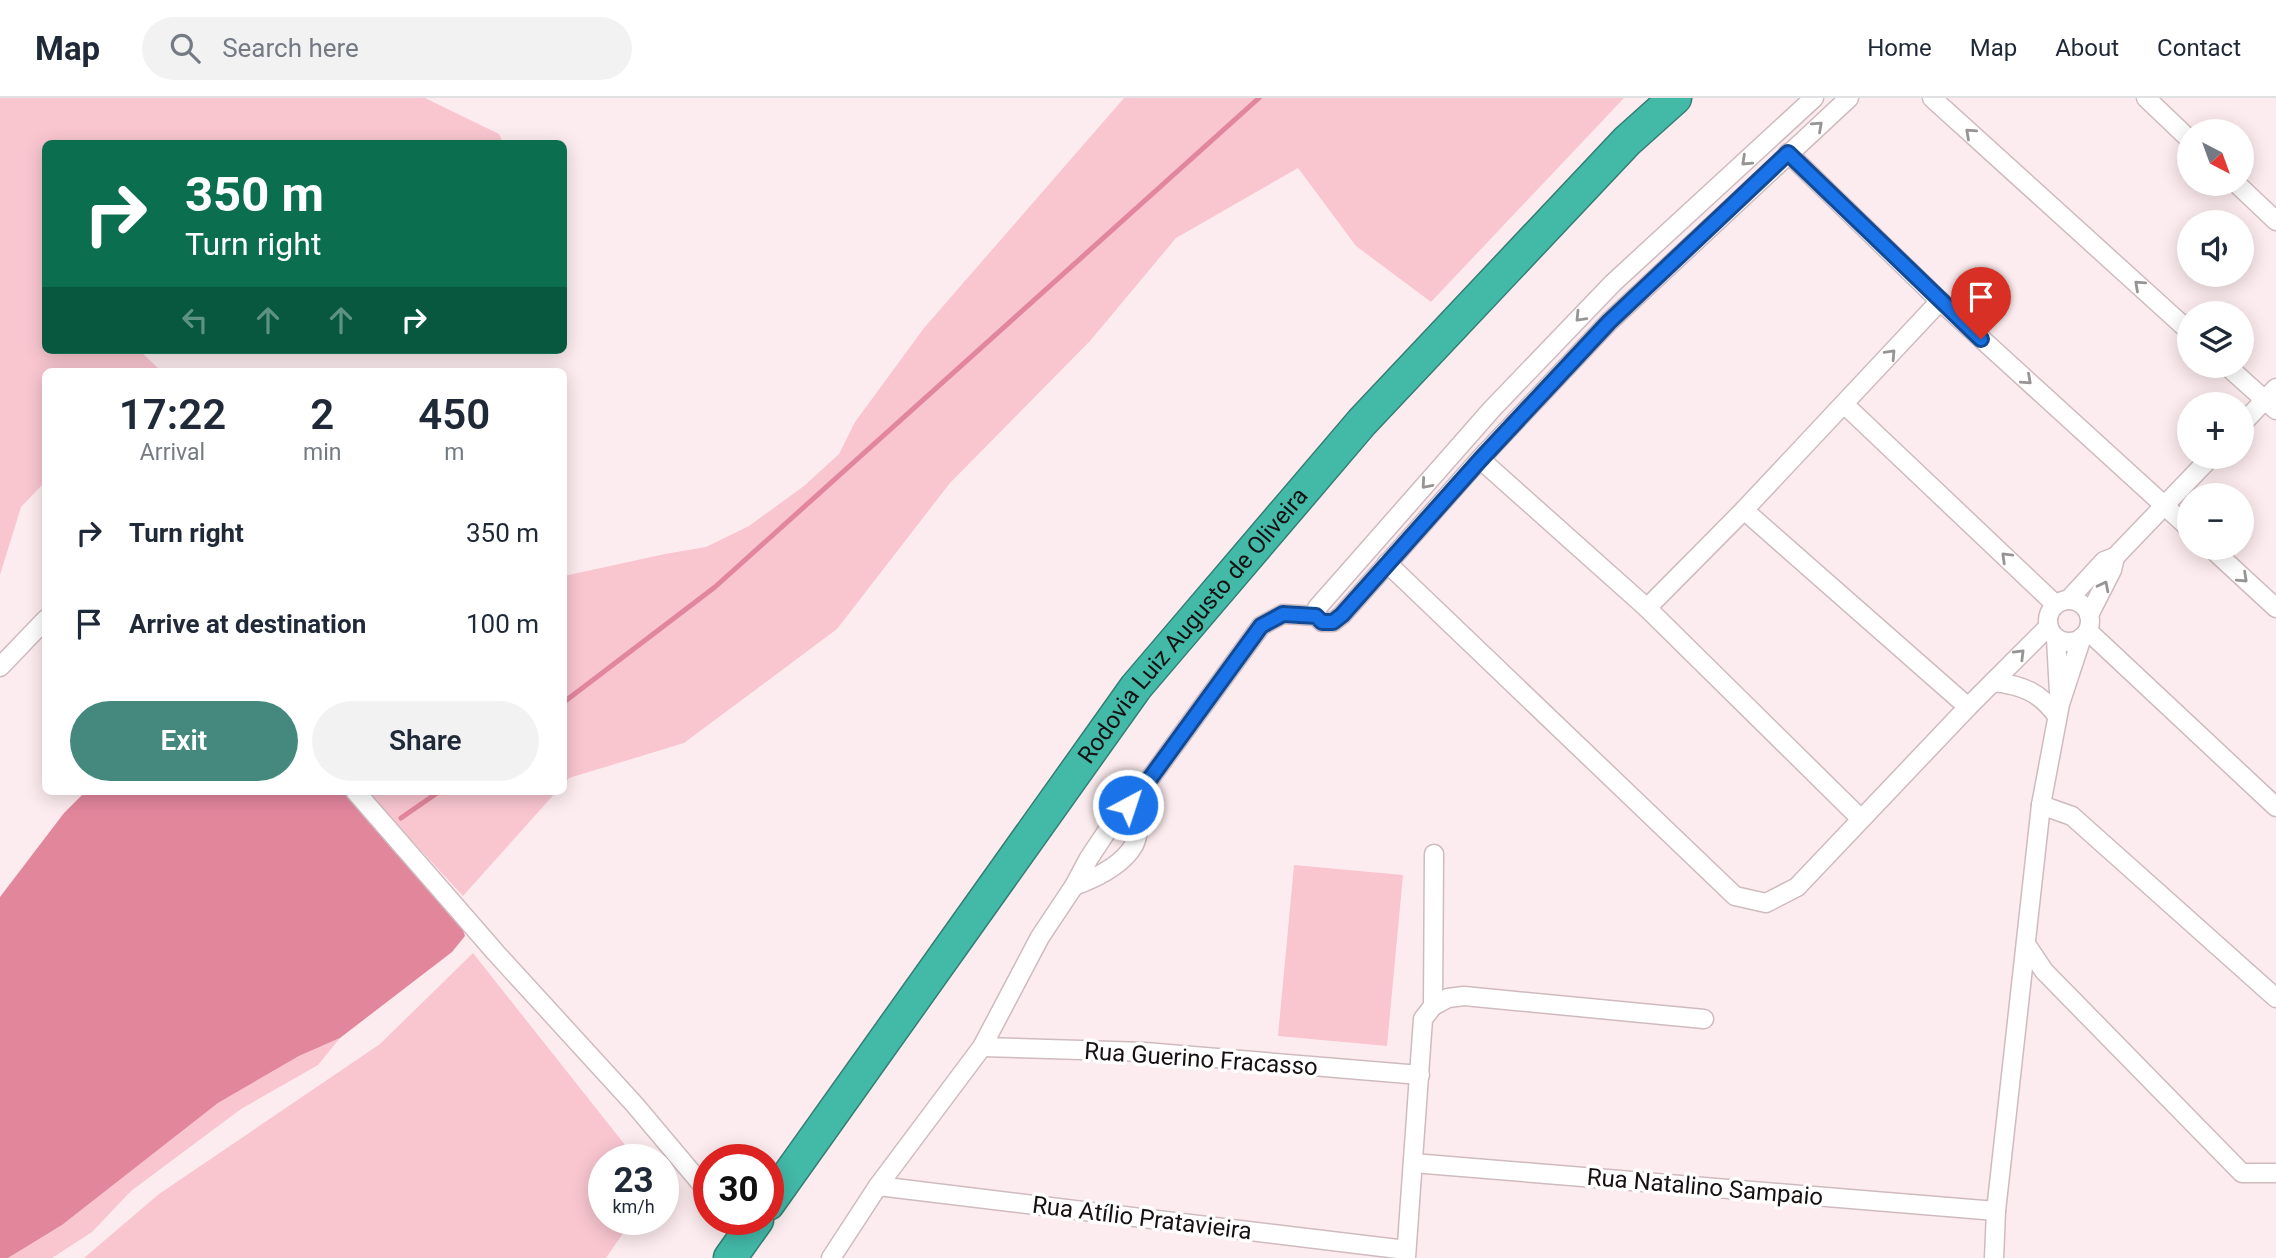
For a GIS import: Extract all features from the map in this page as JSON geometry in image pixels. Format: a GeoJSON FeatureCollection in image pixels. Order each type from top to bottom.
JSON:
{"type":"FeatureCollection","features":[{"type":"Feature","properties":{"kind":"highway","name":"Rodovia Luiz Augusto de Oliveira"},"geometry":{"type":"LineString","coordinates":[[784,1181],[1136,687],[1363,422],[1627,141],[1675,98]]}},
{"type":"Feature","properties":{"kind":"street"},"geometry":{"type":"LineString","coordinates":[[1316,616],[1317,608],[1501,399],[1613,283],[1814,98]]}},
{"type":"Feature","properties":{"kind":"street"},"geometry":{"type":"LineString","coordinates":[[831,1258],[878,1186],[982,1047],[1041,937],[1074,886],[1088,858],[1117,816],[1138,795],[1261,626],[1283,614],[1316,616],[1322,622],[1333,622],[1609,322],[1849,98]]}},
{"type":"Feature","properties":{"kind":"street"},"geometry":{"type":"LineString","coordinates":[[1932,98],[2177,320]]}},
{"type":"Feature","properties":{"kind":"street"},"geometry":{"type":"LineString","coordinates":[[2146,98],[2177,128]]}},
{"type":"Feature","properties":{"kind":"street"},"geometry":{"type":"LineString","coordinates":[[1788,153],[1940,302],[2177,517]]}},
{"type":"Feature","properties":{"kind":"street"},"geometry":{"type":"LineString","coordinates":[[2250,196],[2276,221]]}},
{"type":"Feature","properties":{"kind":"street"},"geometry":{"type":"LineString","coordinates":[[1647,608],[1744,510],[1940,302]]}},
{"type":"Feature","properties":{"kind":"street"},"geometry":{"type":"LineString","coordinates":[[2243,378],[2272,399],[2254,414]]}},
{"type":"Feature","properties":{"kind":"street"},"geometry":{"type":"LineString","coordinates":[[1844,404],[2062,602],[2079,602],[2086,628],[2276,807]]}},
{"type":"Feature","properties":{"kind":"street"},"geometry":{"type":"LineString","coordinates":[[1480,460],[1647,608],[1861,819]]}},
{"type":"Feature","properties":{"kind":"street"},"geometry":{"type":"LineString","coordinates":[[2059,710],[2052,633],[2048,619],[2104,561],[2115,557],[2200,469]]}},
{"type":"Feature","properties":{"kind":"street"},"geometry":{"type":"LineString","coordinates":[[1744,510],[1968,707]]}},
{"type":"Feature","properties":{"kind":"street"},"geometry":{"type":"LineString","coordinates":[[1994,1258],[1996,1210],[2041,805],[2059,710],[2086,628],[2112,570],[2115,557]]}},
{"type":"Feature","properties":{"kind":"street"},"geometry":{"type":"LineString","coordinates":[[2224,560],[2276,608]]}},
{"type":"Feature","properties":{"kind":"street"},"geometry":{"type":"LineString","coordinates":[[1387,563],[1735,896],[1766,903],[1797,887],[1993,682],[2052,633]]}},
{"type":"Feature","properties":{"kind":"street"},"geometry":{"type":"LineString","coordinates":[[0,667],[42,623]]}},
{"type":"Feature","properties":{"kind":"street"},"geometry":{"type":"LineString","coordinates":[[2052,633],[2067,642],[2086,628]]}},
{"type":"Feature","properties":{"kind":"street"},"geometry":{"type":"LineString","coordinates":[[1993,682],[2017,685],[2059,710]]}},
{"type":"Feature","properties":{"kind":"street"},"geometry":{"type":"LineString","coordinates":[[358,795],[496,953],[635,1105],[693,1174]]}},
{"type":"Feature","properties":{"kind":"street"},"geometry":{"type":"LineString","coordinates":[[1074,886],[1097,878],[1116,864],[1134,844],[1139,819],[1138,795]]}},
{"type":"Feature","properties":{"kind":"street"},"geometry":{"type":"LineString","coordinates":[[2041,805],[2072,816],[2276,998]]}},
{"type":"Feature","properties":{"kind":"street"},"geometry":{"type":"LineString","coordinates":[[1433,1006],[1434,854]]}},
{"type":"Feature","properties":{"kind":"street"},"geometry":{"type":"LineString","coordinates":[[2026,944],[2044,971],[2242,1173],[2276,1173]]}},
{"type":"Feature","properties":{"kind":"street"},"geometry":{"type":"LineString","coordinates":[[1406,1254],[1423,1019],[1433,1006],[1447,998],[1464,996],[1704,1018]]}},
{"type":"Feature","properties":{"kind":"street","name":"Rua Guerino Fracasso"},"geometry":{"type":"LineString","coordinates":[[982,1047],[1146,1052],[1420,1075]]}},
{"type":"Feature","properties":{"kind":"street","name":"Rua Natalino Sampaio"},"geometry":{"type":"LineString","coordinates":[[1413,1163],[1996,1210]]}},
{"type":"Feature","properties":{"kind":"street","name":"Rua Atílio Pratavieira"},"geometry":{"type":"LineString","coordinates":[[878,1186],[1406,1254]]}},
{"type":"Feature","properties":{"kind":"shaded area"},"geometry":{"type":"Polygon","coordinates":[[[0,98],[425,98],[499,134],[502,140],[42,140],[42,354],[143,354],[158,368],[42,368],[42,485],[21,507],[0,575],[0,98]]]}},
{"type":"Feature","properties":{"kind":"shaded area"},"geometry":{"type":"Polygon","coordinates":[[[1124,98],[1624,98],[1431,302],[1356,246],[1298,168],[1176,238],[1090,341],[950,483],[837,629],[684,743],[567,780],[567,575],[706,547],[749,526],[804,486],[839,454],[855,422],[924,328],[1124,98]]]}},
{"type":"Feature","properties":{"kind":"shaded area"},"geometry":{"type":"Polygon","coordinates":[[[82,795],[352,795],[456,909],[465,936],[452,952],[340,1038],[299,1056],[218,1103],[62,1225],[8,1258],[0,1258],[0,897],[64,813],[82,795]]]}},
{"type":"Feature","properties":{"kind":"shaded area"},"geometry":{"type":"Polygon","coordinates":[[[370,795],[553,795],[463,896],[370,795]]]}},
{"type":"Feature","properties":{"kind":"shaded area"},"geometry":{"type":"Polygon","coordinates":[[[1294,865],[1403,875],[1387,1046],[1278,1036],[1294,865]]]}},
{"type":"Feature","properties":{"kind":"shaded area"},"geometry":{"type":"Polygon","coordinates":[[[473,953],[624,1144],[588,1144],[588,1235],[622,1235],[606,1258],[84,1258],[159,1194],[380,1044],[473,953]]]}},
{"type":"Feature","properties":{"kind":"shaded area"},"geometry":{"type":"Polygon","coordinates":[[[340,1038],[318,1065],[241,1109],[131,1191],[92,1232],[52,1258],[8,1258],[62,1225],[218,1103],[299,1056],[340,1038]]]}},
{"type":"Feature","properties":{"kind":"waterway"},"geometry":{"type":"LineString","coordinates":[[567,700],[715,587],[1259,98]]}},
{"type":"Feature","properties":{"kind":"waterway"},"geometry":{"type":"LineString","coordinates":[[401,818],[434,795]]}},
{"type":"Feature","properties":{"kind":"route"},"geometry":{"type":"LineString","coordinates":[[1128,805],[1261,626],[1283,614],[1316,616],[1322,622],[1333,622],[1342,615],[1480,460],[1609,322],[1788,153],[1981,339]]}}]}
